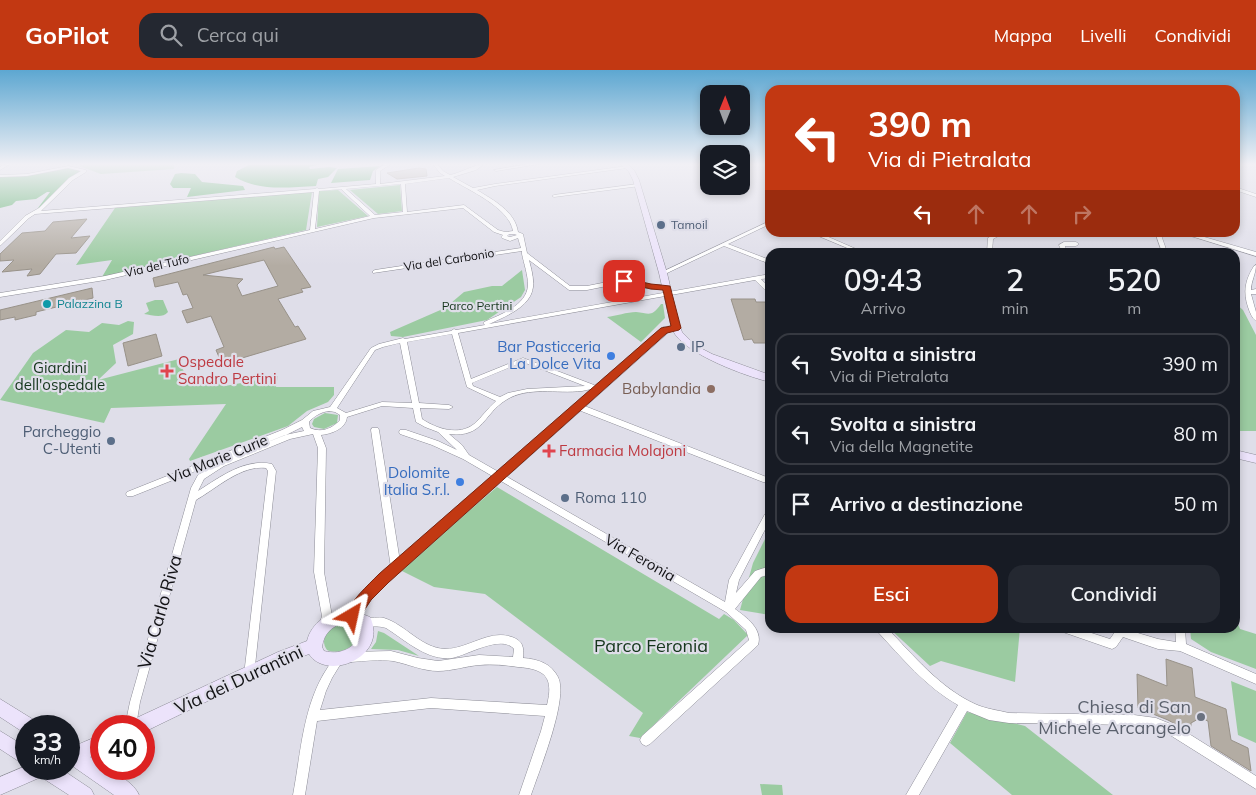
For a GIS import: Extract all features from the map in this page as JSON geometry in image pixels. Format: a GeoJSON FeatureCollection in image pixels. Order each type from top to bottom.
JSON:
{"type":"FeatureCollection","features":[{"type":"Feature","properties":{"kind":"street"},"geometry":{"type":"LineString","coordinates":[[0,244],[27,217],[42,208],[52,198]]}},
{"type":"Feature","properties":{"kind":"street"},"geometry":{"type":"LineString","coordinates":[[34,213],[213,198]]}},
{"type":"Feature","properties":{"kind":"street"},"geometry":{"type":"LineString","coordinates":[[312,231],[316,198]]}},
{"type":"Feature","properties":{"kind":"street"},"geometry":{"type":"LineString","coordinates":[[354,198],[374,217]]}},
{"type":"Feature","properties":{"kind":"street"},"geometry":{"type":"LineString","coordinates":[[404,198],[405,212]]}},
{"type":"Feature","properties":{"kind":"street"},"geometry":{"type":"LineString","coordinates":[[484,198],[509,215],[516,224],[530,286],[529,293],[521,303],[495,322]]}},
{"type":"Feature","properties":{"kind":"street"},"geometry":{"type":"LineString","coordinates":[[642,198],[668,290],[676,328],[686,342],[702,352],[765,377]]}},
{"type":"Feature","properties":{"kind":"street","name":"Via del Tufo"},"geometry":{"type":"LineString","coordinates":[[0,295],[105,278],[374,217],[405,212],[464,206],[496,231],[506,234]]}},
{"type":"Feature","properties":{"kind":"street"},"geometry":{"type":"LineString","coordinates":[[663,273],[765,224]]}},
{"type":"Feature","properties":{"kind":"street"},"geometry":{"type":"LineString","coordinates":[[518,234],[506,234],[505,237],[510,239],[563,285],[571,288],[592,288],[620,281],[668,290]]}},
{"type":"Feature","properties":{"kind":"street"},"geometry":{"type":"LineString","coordinates":[[510,239],[518,234]]}},
{"type":"Feature","properties":{"kind":"street"},"geometry":{"type":"LineString","coordinates":[[823,237],[850,248]]}},
{"type":"Feature","properties":{"kind":"street"},"geometry":{"type":"LineString","coordinates":[[989,248],[989,242],[993,237]]}},
{"type":"Feature","properties":{"kind":"street"},"geometry":{"type":"LineString","coordinates":[[1197,237],[1235,248]]}},
{"type":"Feature","properties":{"kind":"street"},"geometry":{"type":"LineString","coordinates":[[724,244],[765,260]]}},
{"type":"Feature","properties":{"kind":"street"},"geometry":{"type":"LineString","coordinates":[[1063,248],[1062,245],[1064,244],[1076,244]]}},
{"type":"Feature","properties":{"kind":"street"},"geometry":{"type":"LineString","coordinates":[[1240,249],[1256,254]]}},
{"type":"Feature","properties":{"kind":"street","name":"Via del Carbonio"},"geometry":{"type":"LineString","coordinates":[[375,272],[523,250]]}},
{"type":"Feature","properties":{"kind":"street"},"geometry":{"type":"LineString","coordinates":[[1256,267],[1247,291],[1247,296],[1256,319]]}},
{"type":"Feature","properties":{"kind":"street"},"geometry":{"type":"LineString","coordinates":[[449,407],[382,404],[344,416],[340,411],[332,409],[373,348],[495,322],[668,290],[765,277]]}},
{"type":"Feature","properties":{"kind":"street"},"geometry":{"type":"LineString","coordinates":[[756,278],[765,286]]}},
{"type":"Feature","properties":{"kind":"street"},"geometry":{"type":"LineString","coordinates":[[1247,291],[1253,293],[1256,291]]}},
{"type":"Feature","properties":{"kind":"street"},"geometry":{"type":"LineString","coordinates":[[358,619],[371,591],[396,568],[579,407],[595,387],[664,330],[676,328]]}},
{"type":"Feature","properties":{"kind":"street"},"geometry":{"type":"LineString","coordinates":[[454,331],[470,387],[500,400]]}},
{"type":"Feature","properties":{"kind":"street"},"geometry":{"type":"LineString","coordinates":[[404,340],[420,421],[440,430],[455,432],[474,428],[500,400],[509,395],[521,392],[595,387]]}},
{"type":"Feature","properties":{"kind":"street"},"geometry":{"type":"LineString","coordinates":[[469,382],[523,360],[595,387]]}},
{"type":"Feature","properties":{"kind":"street"},"geometry":{"type":"LineString","coordinates":[[579,407],[765,480]]}},
{"type":"Feature","properties":{"kind":"street","name":"Via Marie Curie"},"geometry":{"type":"LineString","coordinates":[[130,494],[286,432],[305,422],[314,414],[332,409]]}},
{"type":"Feature","properties":{"kind":"street","name":"Via Carlo Riva"},"geometry":{"type":"LineString","coordinates":[[132,715],[193,498],[201,477],[209,470],[288,436],[326,432],[336,428],[342,422],[344,416]]}},
{"type":"Feature","properties":{"kind":"street"},"geometry":{"type":"LineString","coordinates":[[305,422],[306,429],[314,432],[322,448],[318,572],[326,607],[327,616],[324,626]]}},
{"type":"Feature","properties":{"kind":"street"},"geometry":{"type":"LineString","coordinates":[[375,430],[396,568]]}},
{"type":"Feature","properties":{"kind":"street"},"geometry":{"type":"LineString","coordinates":[[440,430],[459,447],[466,457]]}},
{"type":"Feature","properties":{"kind":"street","name":"Via Feronia"},"geometry":{"type":"LineString","coordinates":[[403,432],[435,443],[501,476],[729,609],[752,630],[754,642],[646,740]]}},
{"type":"Feature","properties":{"kind":"street"},"geometry":{"type":"LineString","coordinates":[[1240,455],[1256,459]]}},
{"type":"Feature","properties":{"kind":"street"},"geometry":{"type":"LineString","coordinates":[[193,498],[246,467],[264,464],[269,466],[272,471],[248,675]]}},
{"type":"Feature","properties":{"kind":"street"},"geometry":{"type":"LineString","coordinates":[[729,609],[734,580],[765,522]]}},
{"type":"Feature","properties":{"kind":"street"},"geometry":{"type":"LineString","coordinates":[[729,609],[758,574],[765,572]]}},
{"type":"Feature","properties":{"kind":"street"},"geometry":{"type":"LineString","coordinates":[[324,626],[335,619],[382,622],[435,653],[454,652],[494,640],[510,640],[516,642],[519,648],[517,661]]}},
{"type":"Feature","properties":{"kind":"street"},"geometry":{"type":"LineString","coordinates":[[300,795],[321,687],[342,659],[360,648],[365,640],[368,630],[358,619]]}},
{"type":"Feature","properties":{"kind":"street","name":"Via dei Durantini"},"geometry":{"type":"LineString","coordinates":[[324,626],[318,632],[313,646],[315,653],[320,657],[342,659]]}},
{"type":"Feature","properties":{"kind":"street"},"geometry":{"type":"LineString","coordinates":[[886,633],[910,659],[964,706],[990,715],[1009,718],[1126,720],[1156,723],[1174,731],[1256,783]]}},
{"type":"Feature","properties":{"kind":"street"},"geometry":{"type":"LineString","coordinates":[[1079,633],[1112,644],[1120,633]]}},
{"type":"Feature","properties":{"kind":"street"},"geometry":{"type":"LineString","coordinates":[[1124,633],[1158,644],[1181,647],[1256,679]]}},
{"type":"Feature","properties":{"kind":"street"},"geometry":{"type":"LineString","coordinates":[[1180,633],[1181,647]]}},
{"type":"Feature","properties":{"kind":"street","name":"Via dei Durantini"},"geometry":{"type":"LineString","coordinates":[[155,718],[283,657],[313,646]]}},
{"type":"Feature","properties":{"kind":"street"},"geometry":{"type":"LineString","coordinates":[[342,659],[391,656],[438,666],[487,660],[538,664],[551,674],[556,691],[537,763],[525,795]]}},
{"type":"Feature","properties":{"kind":"street"},"geometry":{"type":"LineString","coordinates":[[314,716],[431,703],[552,711]]}},
{"type":"Feature","properties":{"kind":"street"},"geometry":{"type":"LineString","coordinates":[[0,706],[15,717]]}},
{"type":"Feature","properties":{"kind":"street"},"geometry":{"type":"LineString","coordinates":[[912,795],[964,706]]}},
{"type":"Feature","properties":{"kind":"street"},"geometry":{"type":"LineString","coordinates":[[0,739],[15,749]]}},
{"type":"Feature","properties":{"kind":"street"},"geometry":{"type":"LineString","coordinates":[[80,762],[130,795]]}},
{"type":"Feature","properties":{"kind":"street"},"geometry":{"type":"LineString","coordinates":[[0,786],[15,779]]}},
{"type":"Feature","properties":{"kind":"street"},"geometry":{"type":"LineString","coordinates":[[62,780],[85,795]]}},
{"type":"Feature","properties":{"kind":"green space"},"geometry":{"type":"Polygon","coordinates":[[[0,198],[38,198],[16,201],[12,205],[0,208],[0,198]]]}},
{"type":"Feature","properties":{"kind":"green space"},"geometry":{"type":"Polygon","coordinates":[[[46,198],[51,198],[42,207],[38,208],[46,198]]]}},
{"type":"Feature","properties":{"kind":"green space"},"geometry":{"type":"Polygon","coordinates":[[[240,198],[311,198],[306,230],[102,277],[112,260],[76,265],[115,208],[240,198]]]}},
{"type":"Feature","properties":{"kind":"green space"},"geometry":{"type":"Polygon","coordinates":[[[319,198],[347,198],[368,216],[317,227],[319,198]]]}},
{"type":"Feature","properties":{"kind":"green space"},"geometry":{"type":"Polygon","coordinates":[[[359,198],[401,198],[402,211],[378,214],[359,198]]]}},
{"type":"Feature","properties":{"kind":"green space","name":"Parco Pertini"},"geometry":{"type":"Polygon","coordinates":[[[522,270],[525,290],[521,297],[487,320],[403,337],[391,336],[390,332],[445,308],[464,292],[492,286],[502,286],[522,270]]]}},
{"type":"Feature","properties":{"kind":"green space"},"geometry":{"type":"Polygon","coordinates":[[[163,300],[168,312],[160,316],[144,314],[149,311],[146,303],[163,300]]]}},
{"type":"Feature","properties":{"kind":"green space"},"geometry":{"type":"Polygon","coordinates":[[[663,304],[665,318],[641,342],[607,317],[633,312],[650,314],[663,304]]]}},
{"type":"Feature","properties":{"kind":"green space"},"geometry":{"type":"Polygon","coordinates":[[[1240,307],[1256,335],[1256,431],[1240,431],[1240,307]]]}},
{"type":"Feature","properties":{"kind":"green space","name":"Giardini dell'ospedale"},"geometry":{"type":"Polygon","coordinates":[[[128,321],[134,322],[133,334],[113,345],[116,363],[98,380],[179,359],[187,380],[226,374],[225,386],[278,376],[276,387],[334,387],[334,395],[328,402],[307,411],[288,426],[190,461],[189,459],[226,404],[111,408],[104,423],[0,400],[33,353],[66,330],[89,332],[102,323],[119,325],[128,321]]]}},
{"type":"Feature","properties":{"kind":"green space"},"geometry":{"type":"Polygon","coordinates":[[[325,413],[338,415],[337,423],[324,429],[314,427],[312,424],[314,419],[325,413]]]}},
{"type":"Feature","properties":{"kind":"green space","name":"Parco Feronia"},"geometry":{"type":"Polygon","coordinates":[[[497,487],[719,619],[724,614],[734,620],[748,635],[640,738],[629,736],[643,713],[485,594],[434,587],[400,570],[497,487]]]}},
{"type":"Feature","properties":{"kind":"green space"},"geometry":{"type":"Polygon","coordinates":[[[765,539],[765,614],[740,610],[753,563],[765,539]]]}},
{"type":"Feature","properties":{"kind":"green space"},"geometry":{"type":"Polygon","coordinates":[[[342,623],[352,624],[356,627],[357,639],[350,647],[344,650],[327,650],[324,641],[327,633],[342,623]]]}},
{"type":"Feature","properties":{"kind":"green space"},"geometry":{"type":"Polygon","coordinates":[[[1240,629],[1256,634],[1256,669],[1211,652],[1191,639],[1190,633],[1240,633],[1240,629]]]}},
{"type":"Feature","properties":{"kind":"green space"},"geometry":{"type":"Polygon","coordinates":[[[378,631],[419,656],[398,650],[371,649],[376,642],[378,631]]]}},
{"type":"Feature","properties":{"kind":"green space"},"geometry":{"type":"Polygon","coordinates":[[[894,633],[1020,633],[1015,682],[941,661],[930,666],[894,633]]]}},
{"type":"Feature","properties":{"kind":"green space"},"geometry":{"type":"Polygon","coordinates":[[[1231,681],[1256,691],[1256,743],[1238,735],[1231,681]]]}},
{"type":"Feature","properties":{"kind":"green space"},"geometry":{"type":"Polygon","coordinates":[[[967,712],[1025,726],[1113,795],[1012,795],[950,743],[967,712]]]}},
{"type":"Feature","properties":{"kind":"green space"},"geometry":{"type":"Polygon","coordinates":[[[760,784],[782,785],[783,795],[762,795],[760,784]]]}},
{"type":"Feature","properties":{"kind":"building"},"geometry":{"type":"Polygon","coordinates":[[[87,219],[71,238],[90,236],[76,253],[56,254],[40,274],[27,276],[32,269],[2,272],[14,260],[0,261],[0,254],[22,233],[45,231],[53,222],[87,219]]]}},
{"type":"Feature","properties":{"kind":"building","name":"Ospedale Sandro Pertini"},"geometry":{"type":"Polygon","coordinates":[[[274,247],[275,249],[284,247],[311,287],[301,289],[303,292],[278,299],[295,327],[298,326],[306,339],[222,364],[216,350],[224,347],[211,316],[187,323],[182,311],[193,308],[187,294],[183,295],[178,282],[155,287],[153,278],[274,247]],[[264,260],[203,275],[243,279],[237,285],[242,296],[278,286],[264,260]]]}},
{"type":"Feature","properties":{"kind":"building","name":"Palazzina B"},"geometry":{"type":"Polygon","coordinates":[[[92,288],[93,298],[36,312],[36,315],[15,320],[15,317],[0,320],[0,310],[92,288]]]}},
{"type":"Feature","properties":{"kind":"building"},"geometry":{"type":"Polygon","coordinates":[[[731,299],[755,299],[756,302],[765,302],[765,343],[754,343],[752,339],[744,340],[731,299]]]}},
{"type":"Feature","properties":{"kind":"building"},"geometry":{"type":"Polygon","coordinates":[[[156,334],[162,356],[128,366],[123,343],[156,334]]]}},
{"type":"Feature","properties":{"kind":"building","name":"Chiesa di San Michele Arcangelo"},"geometry":{"type":"Polygon","coordinates":[[[1166,659],[1192,668],[1195,697],[1226,709],[1231,740],[1248,748],[1251,771],[1211,746],[1208,721],[1200,718],[1191,723],[1191,733],[1168,720],[1138,708],[1137,674],[1167,686],[1166,659]]]}},
{"type":"Feature","properties":{"kind":"place","name":"Tamoil"},"geometry":{"type":"Point","coordinates":[661,225]}},
{"type":"Feature","properties":{"kind":"place","name":"Palazzina B"},"geometry":{"type":"Point","coordinates":[47,304]}},
{"type":"Feature","properties":{"kind":"place","name":"IP"},"geometry":{"type":"Point","coordinates":[681,347]}},
{"type":"Feature","properties":{"kind":"place","name":"Bar Pasticceria La Dolce Vita"},"geometry":{"type":"Point","coordinates":[611,356]}},
{"type":"Feature","properties":{"kind":"place","name":"Ospedale Sandro Pertini"},"geometry":{"type":"Point","coordinates":[167,371]}},
{"type":"Feature","properties":{"kind":"place","name":"Babylandia"},"geometry":{"type":"Point","coordinates":[711,389]}},
{"type":"Feature","properties":{"kind":"place","name":"Parcheggio C-Utenti"},"geometry":{"type":"Point","coordinates":[111,441]}},
{"type":"Feature","properties":{"kind":"place","name":"Farmacia Molajoni"},"geometry":{"type":"Point","coordinates":[549,451]}},
{"type":"Feature","properties":{"kind":"place","name":"Dolomite Italia S.r.l."},"geometry":{"type":"Point","coordinates":[460,482]}},
{"type":"Feature","properties":{"kind":"place","name":"Roma 110"},"geometry":{"type":"Point","coordinates":[565,498]}},
{"type":"Feature","properties":{"kind":"place","name":"Chiesa di San Michele Arcangelo"},"geometry":{"type":"Point","coordinates":[1201,717]}},
{"type":"Feature","properties":{"kind":"route"},"geometry":{"type":"LineString","coordinates":[[352,616],[366,596],[384,578],[664,330],[676,328],[671,314],[667,287],[651,287],[624,281]]}}]}
